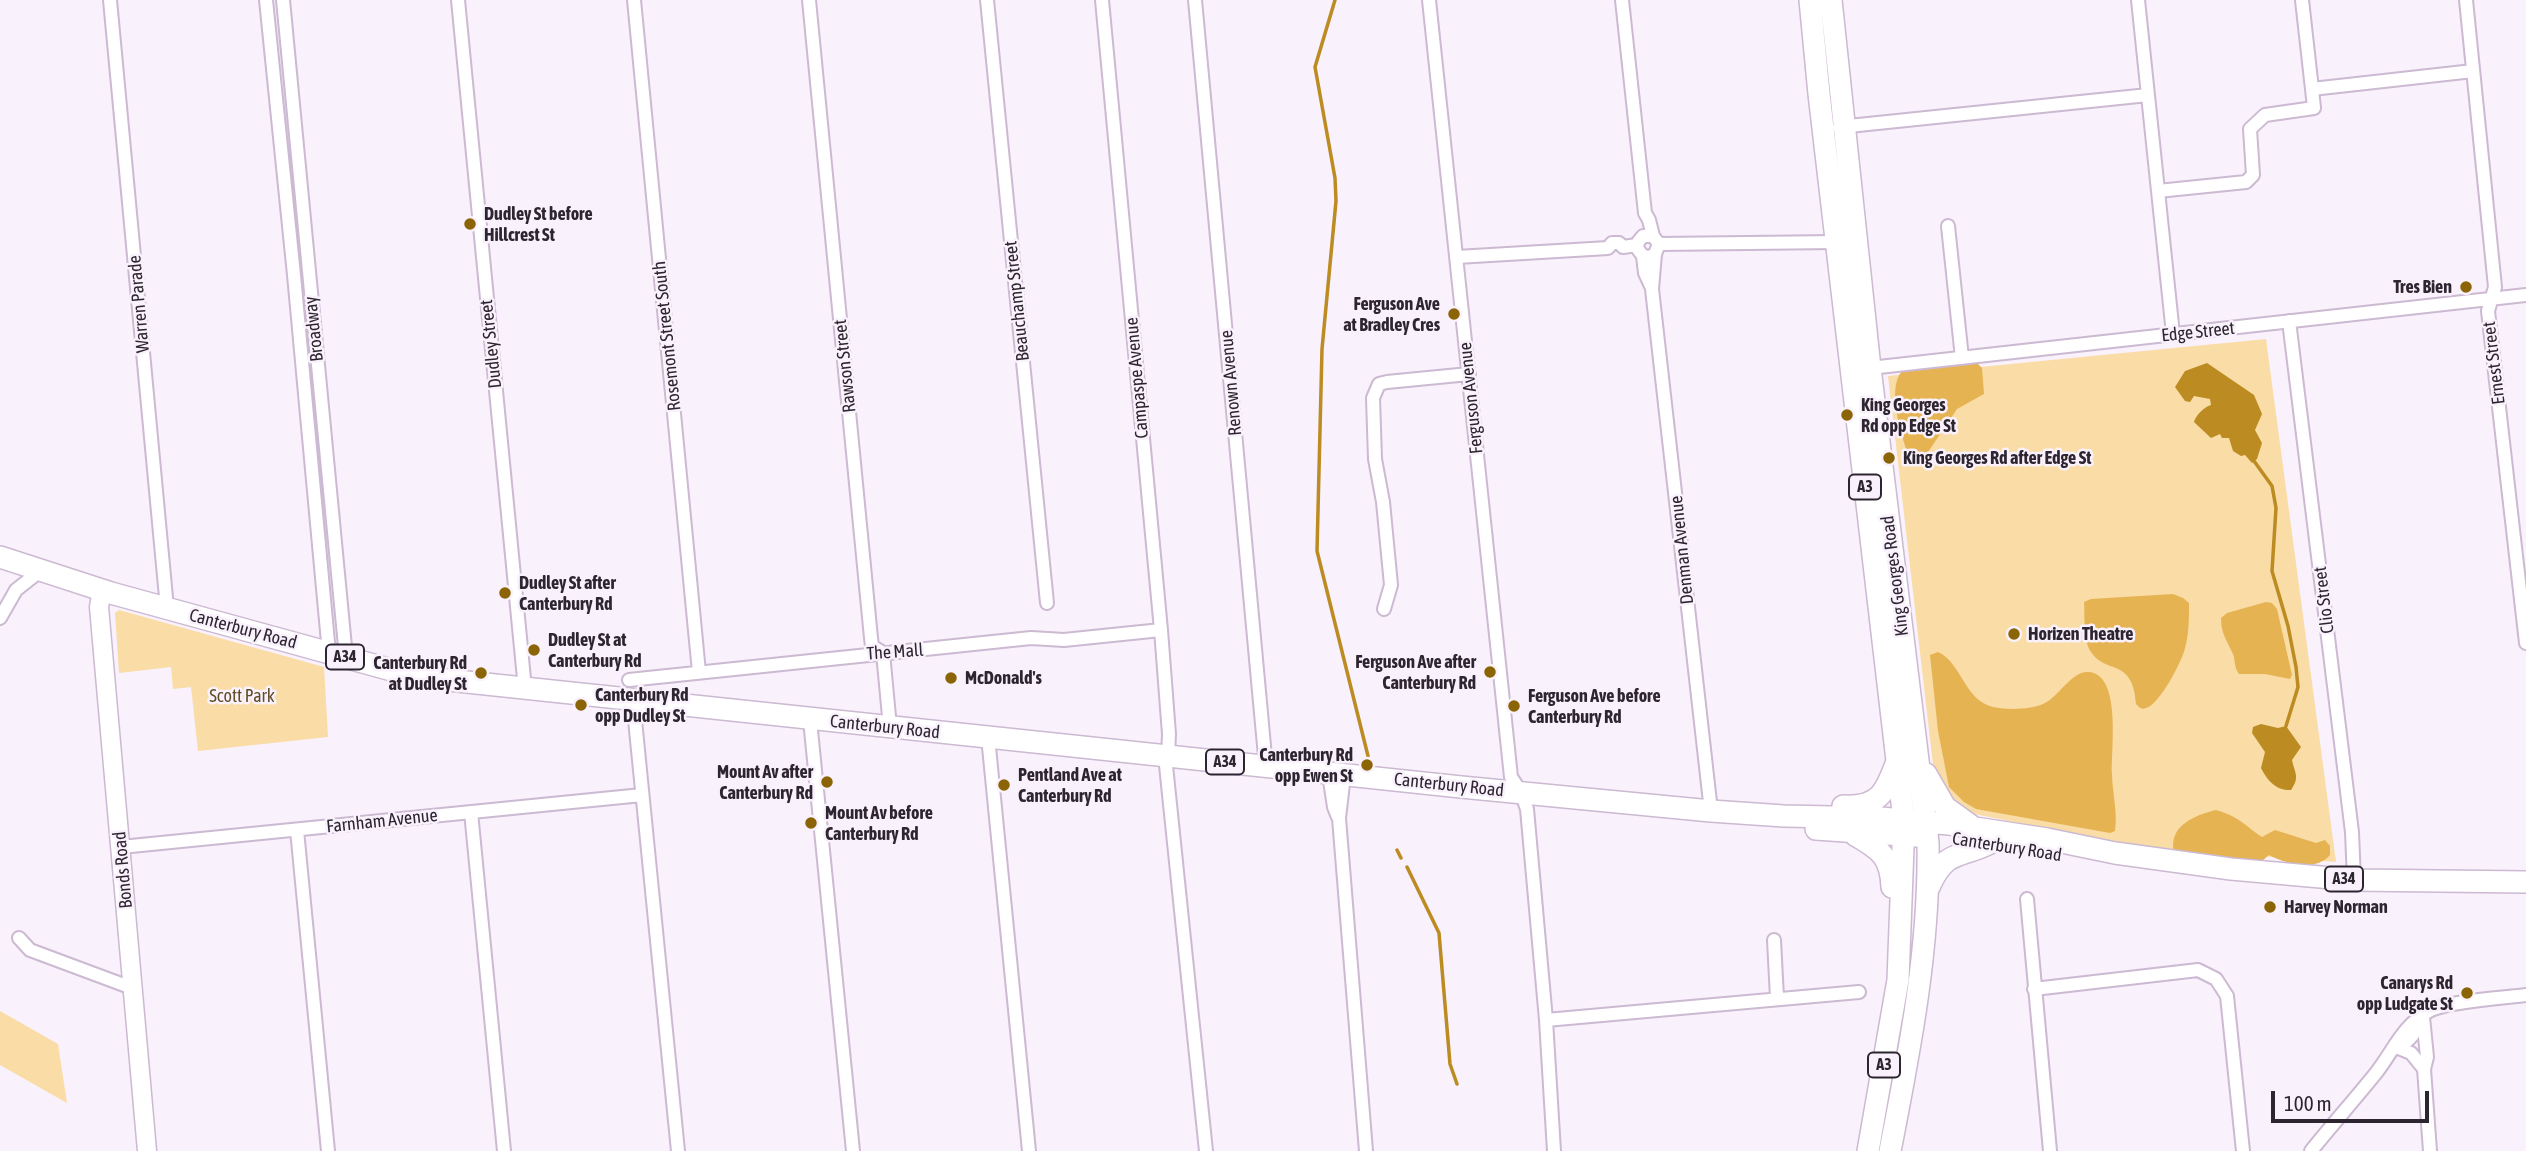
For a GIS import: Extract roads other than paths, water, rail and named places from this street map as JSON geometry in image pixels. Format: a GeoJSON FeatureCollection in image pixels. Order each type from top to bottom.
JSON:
{"type":"FeatureCollection","features":[{"type":"Feature","properties":{"kind":"highway","name":"King Georges Road"},"geometry":{"type":"LineString","coordinates":[[1810,0],[1833,128],[1870,368],[1908,758],[1898,979],[1868,1151]]}},
{"type":"Feature","properties":{"kind":"highway","name":"King Georges Road"},"geometry":{"type":"LineString","coordinates":[[1831,0],[1836,242],[1908,758],[1927,829],[1926,892],[1916,1016],[1890,1151]]}},
{"type":"Feature","properties":{"kind":"highway","name":"Canterbury Road"},"geometry":{"type":"LineString","coordinates":[[0,557],[102,590],[424,677],[525,689],[631,690],[810,720],[1904,829]]}},
{"type":"Feature","properties":{"kind":"highway"},"geometry":{"type":"LineString","coordinates":[[1784,816],[1837,806],[1866,805],[1879,798],[1908,758],[1945,807],[1982,835],[1977,850],[1953,856],[1943,863],[1926,892]]}},
{"type":"Feature","properties":{"kind":"highway","name":"Canterbury Road"},"geometry":{"type":"LineString","coordinates":[[1784,816],[1810,829],[1852,832],[1927,829],[1982,835],[2162,869],[2231,869],[2354,880],[2526,882]]}},
{"type":"Feature","properties":{"kind":"highway"},"geometry":{"type":"LineString","coordinates":[[1852,832],[1872,844],[1888,862],[1900,941]]}},
{"type":"Feature","properties":{"kind":"main road","name":"Bonds Road"},"geometry":{"type":"LineString","coordinates":[[102,590],[99,603],[147,1151]]}},
{"type":"Feature","properties":{"kind":"street","name":"Warren Parade"},"geometry":{"type":"LineString","coordinates":[[110,0],[167,608]]}},
{"type":"Feature","properties":{"kind":"street","name":"Broadway"},"geometry":{"type":"LineString","coordinates":[[266,0],[337,655]]}},
{"type":"Feature","properties":{"kind":"street","name":"Broadway"},"geometry":{"type":"LineString","coordinates":[[283,0],[337,655]]}},
{"type":"Feature","properties":{"kind":"street","name":"Dudley Street"},"geometry":{"type":"LineString","coordinates":[[458,0],[525,689]]}},
{"type":"Feature","properties":{"kind":"street","name":"Rosemont Street South"},"geometry":{"type":"LineString","coordinates":[[634,0],[699,672]]}},
{"type":"Feature","properties":{"kind":"street","name":"Rawson Street"},"geometry":{"type":"LineString","coordinates":[[809,0],[870,632],[872,646],[883,653],[890,727]]}},
{"type":"Feature","properties":{"kind":"street","name":"Beauchamp Street"},"geometry":{"type":"LineString","coordinates":[[987,0],[1047,603]]}},
{"type":"Feature","properties":{"kind":"street","name":"Campaspe Avenue"},"geometry":{"type":"LineString","coordinates":[[1102,0],[1161,630],[1167,756],[1206,1151]]}},
{"type":"Feature","properties":{"kind":"street","name":"Renown Avenue"},"geometry":{"type":"LineString","coordinates":[[1195,0],[1266,766]]}},
{"type":"Feature","properties":{"kind":"street","name":"Ferguson Avenue"},"geometry":{"type":"LineString","coordinates":[[1429,0],[1511,777],[1521,792],[1527,809],[1546,1020],[1554,1151]]}},
{"type":"Feature","properties":{"kind":"street","name":"Denman Avenue"},"geometry":{"type":"LineString","coordinates":[[1622,0],[1645,213],[1649,220],[1648,245],[1711,811]]}},
{"type":"Feature","properties":{"kind":"street"},"geometry":{"type":"LineString","coordinates":[[2138,0],[2173,334]]}},
{"type":"Feature","properties":{"kind":"street"},"geometry":{"type":"LineString","coordinates":[[2158,191],[2246,182],[2253,175],[2250,129],[2265,115],[2314,108],[2302,0]]}},
{"type":"Feature","properties":{"kind":"street","name":"Ernest Street"},"geometry":{"type":"LineString","coordinates":[[2466,0],[2495,287],[2488,311],[2526,643]]}},
{"type":"Feature","properties":{"kind":"street"},"geometry":{"type":"LineString","coordinates":[[2312,89],[2473,71]]}},
{"type":"Feature","properties":{"kind":"street"},"geometry":{"type":"LineString","coordinates":[[1833,128],[2148,94]]}},
{"type":"Feature","properties":{"kind":"street"},"geometry":{"type":"LineString","coordinates":[[1948,226],[1962,358]]}},
{"type":"Feature","properties":{"kind":"street"},"geometry":{"type":"LineString","coordinates":[[1457,257],[1608,248],[1612,243],[1619,243],[1623,247],[1836,242]]}},
{"type":"Feature","properties":{"kind":"street","name":"Edge Street"},"geometry":{"type":"LineString","coordinates":[[1870,368],[2526,295]]}},
{"type":"Feature","properties":{"kind":"street","name":"Clio Street"},"geometry":{"type":"LineString","coordinates":[[2289,321],[2352,832],[2354,880]]}},
{"type":"Feature","properties":{"kind":"street"},"geometry":{"type":"LineString","coordinates":[[1384,609],[1391,585],[1383,502],[1376,476],[1373,398],[1379,384],[1387,382],[1469,374]]}},
{"type":"Feature","properties":{"kind":"street"},"geometry":{"type":"LineString","coordinates":[[0,618],[16,590],[40,570]]}},
{"type":"Feature","properties":{"kind":"street","name":"The Mall"},"geometry":{"type":"LineString","coordinates":[[631,690],[699,672],[1031,638],[1064,640],[1161,630]]}},
{"type":"Feature","properties":{"kind":"street"},"geometry":{"type":"LineString","coordinates":[[631,690],[678,1151]]}},
{"type":"Feature","properties":{"kind":"street"},"geometry":{"type":"LineString","coordinates":[[810,720],[853,1151]]}},
{"type":"Feature","properties":{"kind":"street"},"geometry":{"type":"LineString","coordinates":[[988,737],[1029,1151]]}},
{"type":"Feature","properties":{"kind":"street"},"geometry":{"type":"LineString","coordinates":[[1337,774],[1334,807],[1339,818],[1366,1151]]}},
{"type":"Feature","properties":{"kind":"street","name":"Farnham Avenue"},"geometry":{"type":"LineString","coordinates":[[121,847],[642,795]]}},
{"type":"Feature","properties":{"kind":"street"},"geometry":{"type":"LineString","coordinates":[[471,813],[504,1151]]}},
{"type":"Feature","properties":{"kind":"street"},"geometry":{"type":"LineString","coordinates":[[297,830],[328,1151]]}},
{"type":"Feature","properties":{"kind":"street"},"geometry":{"type":"LineString","coordinates":[[2027,899],[2050,1151]]}},
{"type":"Feature","properties":{"kind":"street"},"geometry":{"type":"LineString","coordinates":[[19,938],[30,950],[132,988]]}},
{"type":"Feature","properties":{"kind":"street"},"geometry":{"type":"LineString","coordinates":[[1774,940],[1777,998]]}},
{"type":"Feature","properties":{"kind":"street"},"geometry":{"type":"LineString","coordinates":[[2034,989],[2198,970],[2216,979],[2227,996],[2243,1151]]}},
{"type":"Feature","properties":{"kind":"street"},"geometry":{"type":"LineString","coordinates":[[1546,1020],[1859,992]]}},
{"type":"Feature","properties":{"kind":"street"},"geometry":{"type":"LineString","coordinates":[[2311,1151],[2396,1047],[2406,1044],[2417,1031],[2423,1017],[2440,1008],[2526,995]]}},
{"type":"Feature","properties":{"kind":"street"},"geometry":{"type":"LineString","coordinates":[[2423,1017],[2427,1057],[2424,1069],[2431,1151]]}},
{"type":"Feature","properties":{"kind":"street"},"geometry":{"type":"LineString","coordinates":[[2396,1047],[2411,1053],[2424,1069]]}},
{"type":"Feature","properties":{"kind":"waterway"},"geometry":{"type":"LineString","coordinates":[[1335,0],[1315,67],[1335,178],[1336,201],[1322,349],[1317,551],[1368,756]]}},
{"type":"Feature","properties":{"kind":"waterway"},"geometry":{"type":"LineString","coordinates":[[2254,461],[2272,486],[2276,508],[2272,571],[2288,626],[2296,667],[2298,687],[2286,726]]}},
{"type":"Feature","properties":{"kind":"waterway"},"geometry":{"type":"LineString","coordinates":[[1397,850],[1401,858]]}},
{"type":"Feature","properties":{"kind":"waterway"},"geometry":{"type":"LineString","coordinates":[[1407,867],[1439,933],[1450,1064],[1457,1084]]}},
{"type":"Feature","properties":{"kind":"place","name":"Dudley St before Hillcrest St"},"geometry":{"type":"Point","coordinates":[470,224]}},
{"type":"Feature","properties":{"kind":"place","name":"Tres Bien"},"geometry":{"type":"Point","coordinates":[2466,287]}},
{"type":"Feature","properties":{"kind":"place","name":"Ferguson Ave at Bradley Cres"},"geometry":{"type":"Point","coordinates":[1454,314]}},
{"type":"Feature","properties":{"kind":"place","name":"King Georges Rd opp Edge St"},"geometry":{"type":"Point","coordinates":[1847,415]}},
{"type":"Feature","properties":{"kind":"place","name":"King Georges Rd after Edge St"},"geometry":{"type":"Point","coordinates":[1889,458]}},
{"type":"Feature","properties":{"kind":"place","name":"Dudley St after Canterbury Rd"},"geometry":{"type":"Point","coordinates":[505,593]}},
{"type":"Feature","properties":{"kind":"place","name":"Horizen Theatre"},"geometry":{"type":"Point","coordinates":[2014,634]}},
{"type":"Feature","properties":{"kind":"place","name":"Dudley St at Canterbury Rd"},"geometry":{"type":"Point","coordinates":[534,650]}},
{"type":"Feature","properties":{"kind":"place","name":"Ferguson Ave after Canterbury Rd"},"geometry":{"type":"Point","coordinates":[1490,672]}},
{"type":"Feature","properties":{"kind":"place","name":"Canterbury Rd at Dudley St"},"geometry":{"type":"Point","coordinates":[481,673]}},
{"type":"Feature","properties":{"kind":"place","name":"McDonald's"},"geometry":{"type":"Point","coordinates":[951,678]}},
{"type":"Feature","properties":{"kind":"place","name":"Canterbury Rd opp Dudley St"},"geometry":{"type":"Point","coordinates":[581,705]}},
{"type":"Feature","properties":{"kind":"place","name":"Ferguson Ave before Canterbury Rd"},"geometry":{"type":"Point","coordinates":[1514,706]}},
{"type":"Feature","properties":{"kind":"place","name":"Canterbury Rd opp Ewen St"},"geometry":{"type":"Point","coordinates":[1367,765]}},
{"type":"Feature","properties":{"kind":"place","name":"Mount Av after Canterbury Rd"},"geometry":{"type":"Point","coordinates":[827,782]}},
{"type":"Feature","properties":{"kind":"place","name":"Pentland Ave at Canterbury Rd"},"geometry":{"type":"Point","coordinates":[1004,785]}},
{"type":"Feature","properties":{"kind":"place","name":"Mount Av before Canterbury Rd"},"geometry":{"type":"Point","coordinates":[811,823]}},
{"type":"Feature","properties":{"kind":"place","name":"Harvey Norman"},"geometry":{"type":"Point","coordinates":[2270,907]}},
{"type":"Feature","properties":{"kind":"place","name":"Canarys Rd opp Ludgate St"},"geometry":{"type":"Point","coordinates":[2467,993]}},
{"type":"Feature","properties":{"kind":"park label","name":"Scott Park"},"geometry":{"type":"Point","coordinates":[242,696]}}]}
